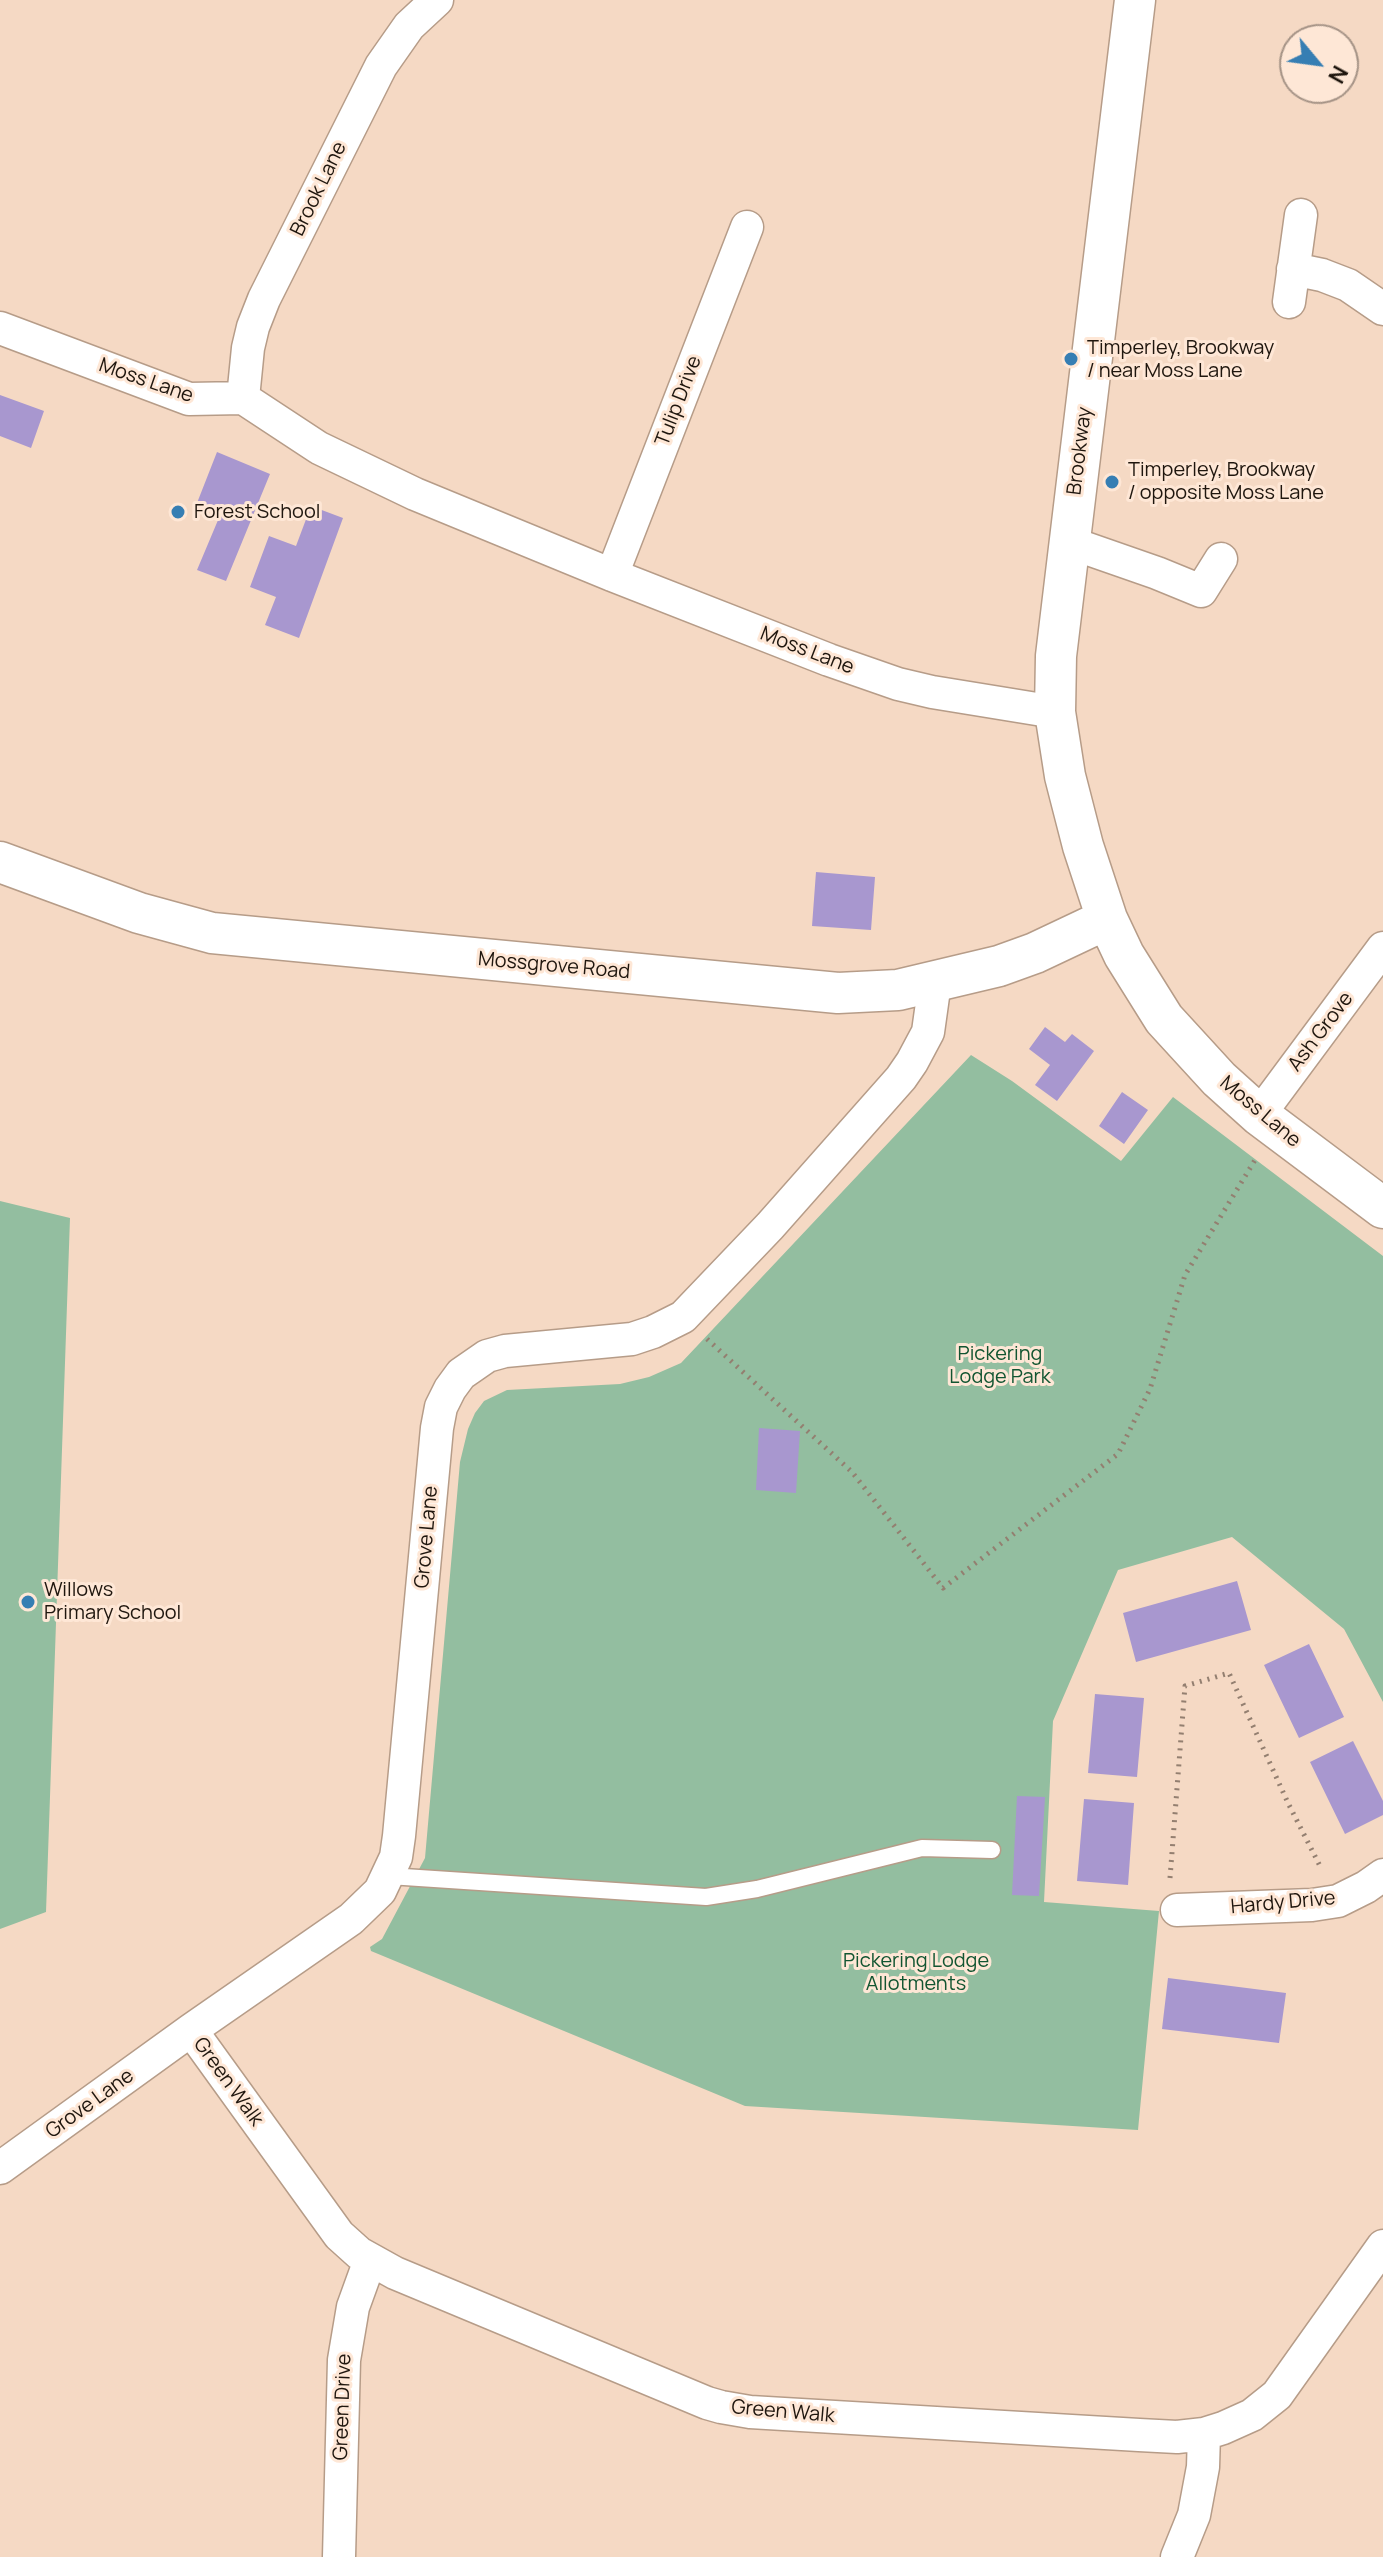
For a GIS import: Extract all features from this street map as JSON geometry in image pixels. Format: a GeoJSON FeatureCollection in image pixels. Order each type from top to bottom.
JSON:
{"type":"FeatureCollection","features":[{"type":"Feature","properties":{"kind":"street","name":"Brook Lane"},"geometry":{"type":"LineString","coordinates":[[243,398],[248,348],[264,299],[381,66],[409,26],[437,0]]}},
{"type":"Feature","properties":{"kind":"street","name":"Brookway"},"geometry":{"type":"LineString","coordinates":[[1055,712],[1056,656],[1068,542],[1135,0]]}},
{"type":"Feature","properties":{"kind":"street"},"geometry":{"type":"LineString","coordinates":[[1289,302],[1301,215]]}},
{"type":"Feature","properties":{"kind":"street","name":"Tulip Drive"},"geometry":{"type":"LineString","coordinates":[[612,575],[747,227]]}},
{"type":"Feature","properties":{"kind":"street"},"geometry":{"type":"LineString","coordinates":[[1293,269],[1348,285],[1383,309]]}},
{"type":"Feature","properties":{"kind":"street","name":"Moss Lane"},"geometry":{"type":"LineString","coordinates":[[0,328],[189,399],[243,398],[319,448],[415,494],[829,660],[898,684],[932,692],[1055,712],[1073,811],[1107,919],[1124,955],[1164,1019],[1219,1079],[1268,1122],[1383,1208]]}},
{"type":"Feature","properties":{"kind":"street"},"geometry":{"type":"LineString","coordinates":[[1068,542],[1201,591],[1221,559]]}},
{"type":"Feature","properties":{"kind":"street","name":"Mossgrove Road"},"geometry":{"type":"LineString","coordinates":[[0,862],[151,916],[212,933],[838,993],[898,990],[1011,962],[1107,919]]}},
{"type":"Feature","properties":{"kind":"street","name":"Ash Grove"},"geometry":{"type":"LineString","coordinates":[[1268,1122],[1383,948]]}},
{"type":"Feature","properties":{"kind":"street","name":"Grove Lane"},"geometry":{"type":"LineString","coordinates":[[0,2168],[351,1919],[380,1891],[389,1876],[399,1836],[437,1428],[441,1407],[461,1374],[487,1356],[505,1351],[632,1339],[683,1317],[770,1226],[901,1078],[928,1032],[935,982]]}},
{"type":"Feature","properties":{"kind":"street","name":"Hardy Drive"},"geometry":{"type":"LineString","coordinates":[[1177,1910],[1312,1905],[1338,1901],[1383,1875]]}},
{"type":"Feature","properties":{"kind":"street","name":"Green Walk"},"geometry":{"type":"LineString","coordinates":[[191,2030],[339,2235],[370,2260],[721,2407],[750,2412],[1139,2435],[1177,2437],[1204,2434],[1252,2415],[1277,2395],[1383,2246]]}},
{"type":"Feature","properties":{"kind":"street","name":"Green Drive"},"geometry":{"type":"LineString","coordinates":[[339,2557],[345,2347],[353,2307],[370,2260]]}},
{"type":"Feature","properties":{"kind":"street"},"geometry":{"type":"LineString","coordinates":[[1177,2557],[1194,2515],[1203,2467],[1204,2434]]}},
{"type":"Feature","properties":{"kind":"lane"},"geometry":{"type":"LineString","coordinates":[[389,1876],[706,1897],[757,1889],[922,1848],[992,1850]]}},
{"type":"Feature","properties":{"kind":"path"},"geometry":{"type":"LineString","coordinates":[[683,1317],[852,1472],[943,1588],[1118,1454],[1150,1389],[1185,1275],[1255,1160],[1268,1122]]}},
{"type":"Feature","properties":{"kind":"path"},"geometry":{"type":"LineString","coordinates":[[1177,1910],[1167,1910],[1185,1686],[1229,1673],[1288,1803],[1338,1901]]}},
{"type":"Feature","properties":{"kind":"green space","name":"Pickering Lodge Park"},"geometry":{"type":"Polygon","coordinates":[[[971,1055],[1012,1081],[1121,1161],[1173,1097],[1383,1256],[1383,1702],[1344,1629],[1232,1537],[1118,1570],[1053,1721],[1044,1902],[1159,1911],[1138,2130],[745,2106],[371,1951],[370,1947],[382,1939],[425,1858],[460,1462],[475,1413],[484,1401],[507,1390],[620,1384],[649,1377],[681,1363],[971,1055]]]}},
{"type":"Feature","properties":{"kind":"green space","name":"Willows Primary School"},"geometry":{"type":"Polygon","coordinates":[[[0,1201],[70,1218],[46,1912],[0,1929],[0,1201]]]}},
{"type":"Feature","properties":{"kind":"building"},"geometry":{"type":"Polygon","coordinates":[[[0,395],[44,411],[31,448],[0,436],[0,395]]]}},
{"type":"Feature","properties":{"kind":"building"},"geometry":{"type":"Polygon","coordinates":[[[217,452],[270,474],[226,581],[197,570],[221,513],[197,503],[217,452]]]}},
{"type":"Feature","properties":{"kind":"building"},"geometry":{"type":"Polygon","coordinates":[[[311,506],[343,518],[299,638],[265,625],[276,597],[250,587],[269,536],[296,546],[311,506]]]}},
{"type":"Feature","properties":{"kind":"building"},"geometry":{"type":"Polygon","coordinates":[[[816,872],[875,877],[871,930],[812,926],[816,872]]]}},
{"type":"Feature","properties":{"kind":"building"},"geometry":{"type":"Polygon","coordinates":[[[1045,1027],[1065,1042],[1072,1034],[1094,1051],[1057,1101],[1035,1085],[1050,1065],[1029,1049],[1045,1027]]]}},
{"type":"Feature","properties":{"kind":"building"},"geometry":{"type":"Polygon","coordinates":[[[1122,1092],[1148,1110],[1124,1144],[1099,1126],[1122,1092]]]}},
{"type":"Feature","properties":{"kind":"building"},"geometry":{"type":"Polygon","coordinates":[[[759,1428],[800,1431],[796,1493],[756,1490],[759,1428]]]}},
{"type":"Feature","properties":{"kind":"building"},"geometry":{"type":"Polygon","coordinates":[[[1237,1581],[1251,1630],[1136,1662],[1123,1613],[1237,1581]]]}},
{"type":"Feature","properties":{"kind":"building"},"geometry":{"type":"Polygon","coordinates":[[[1309,1644],[1344,1717],[1299,1738],[1264,1665],[1309,1644]]]}},
{"type":"Feature","properties":{"kind":"building"},"geometry":{"type":"Polygon","coordinates":[[[1095,1694],[1144,1698],[1137,1777],[1088,1773],[1095,1694]]]}},
{"type":"Feature","properties":{"kind":"building"},"geometry":{"type":"Polygon","coordinates":[[[1353,1741],[1383,1801],[1383,1815],[1345,1834],[1310,1762],[1353,1741]]]}},
{"type":"Feature","properties":{"kind":"building"},"geometry":{"type":"Polygon","coordinates":[[[1017,1796],[1045,1797],[1039,1896],[1012,1895],[1017,1796]]]}},
{"type":"Feature","properties":{"kind":"building"},"geometry":{"type":"Polygon","coordinates":[[[1084,1799],[1134,1803],[1128,1885],[1077,1881],[1084,1799]]]}},
{"type":"Feature","properties":{"kind":"building"},"geometry":{"type":"Polygon","coordinates":[[[1168,1978],[1286,1993],[1279,2043],[1162,2029],[1168,1978]]]}},
{"type":"Feature","properties":{"kind":"place","name":"Timperley, Brookway / near Moss Lane"},"geometry":{"type":"Point","coordinates":[1071,359]}},
{"type":"Feature","properties":{"kind":"place","name":"Timperley, Brookway / opposite Moss Lane"},"geometry":{"type":"Point","coordinates":[1112,482]}},
{"type":"Feature","properties":{"kind":"place","name":"Forest School"},"geometry":{"type":"Point","coordinates":[178,512]}},
{"type":"Feature","properties":{"kind":"place","name":"Willows Primary School"},"geometry":{"type":"Point","coordinates":[28,1602]}},
{"type":"Feature","properties":{"kind":"park label","name":"Pickering Lodge Allotments"},"geometry":{"type":"Point","coordinates":[916,1972]}}]}
